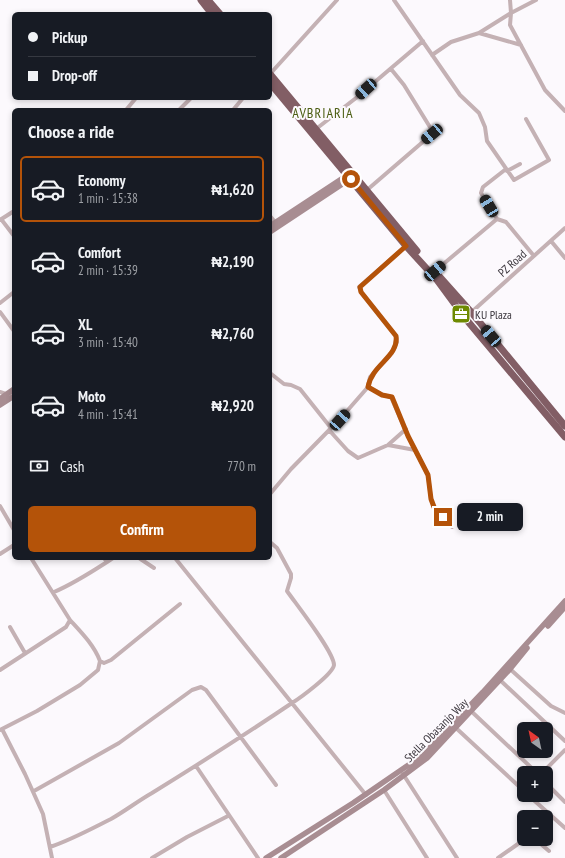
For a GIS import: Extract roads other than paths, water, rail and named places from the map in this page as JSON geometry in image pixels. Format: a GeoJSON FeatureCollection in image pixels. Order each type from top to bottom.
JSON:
{"type":"FeatureCollection","features":[{"type":"Feature","properties":{"kind":"highway"},"geometry":{"type":"LineString","coordinates":[[201,0],[210,12]]}},
{"type":"Feature","properties":{"kind":"highway"},"geometry":{"type":"LineString","coordinates":[[208,0],[218,12]]}},
{"type":"Feature","properties":{"kind":"highway"},"geometry":{"type":"LineString","coordinates":[[272,76],[316,128],[406,246],[437,280],[465,318],[565,437]]}},
{"type":"Feature","properties":{"kind":"highway"},"geometry":{"type":"LineString","coordinates":[[272,85],[367,190],[472,313],[565,426]]}},
{"type":"Feature","properties":{"kind":"street"},"geometry":{"type":"LineString","coordinates":[[272,72],[338,0]]}},
{"type":"Feature","properties":{"kind":"street"},"geometry":{"type":"LineString","coordinates":[[394,0],[460,95],[479,112],[485,127],[487,141],[511,178],[514,180],[549,160],[526,119]]}},
{"type":"Feature","properties":{"kind":"street"},"geometry":{"type":"LineString","coordinates":[[510,0],[510,25],[545,90],[565,111]]}},
{"type":"Feature","properties":{"kind":"street"},"geometry":{"type":"LineString","coordinates":[[432,55],[451,42],[479,33],[511,13],[536,0]]}},
{"type":"Feature","properties":{"kind":"street"},"geometry":{"type":"LineString","coordinates":[[479,33],[521,45]]}},
{"type":"Feature","properties":{"kind":"street"},"geometry":{"type":"LineString","coordinates":[[316,128],[391,69],[423,41]]}},
{"type":"Feature","properties":{"kind":"street"},"geometry":{"type":"LineString","coordinates":[[367,190],[432,134],[404,85],[391,69]]}},
{"type":"Feature","properties":{"kind":"street"},"geometry":{"type":"LineString","coordinates":[[128,108],[134,100]]}},
{"type":"Feature","properties":{"kind":"street"},"geometry":{"type":"LineString","coordinates":[[181,108],[189,100]]}},
{"type":"Feature","properties":{"kind":"street"},"geometry":{"type":"LineString","coordinates":[[235,108],[242,100]]}},
{"type":"Feature","properties":{"kind":"street"},"geometry":{"type":"LineString","coordinates":[[520,164],[507,170],[481,189],[481,193],[497,219],[506,222],[534,256]]}},
{"type":"Feature","properties":{"kind":"street"},"geometry":{"type":"LineString","coordinates":[[272,225],[352,175]]}},
{"type":"Feature","properties":{"kind":"street"},"geometry":{"type":"LineString","coordinates":[[272,231],[352,175]]}},
{"type":"Feature","properties":{"kind":"street"},"geometry":{"type":"LineString","coordinates":[[12,213],[0,220],[12,234]]}},
{"type":"Feature","properties":{"kind":"street"},"geometry":{"type":"LineString","coordinates":[[272,218],[276,222]]}},
{"type":"Feature","properties":{"kind":"street"},"geometry":{"type":"LineString","coordinates":[[435,271],[497,219]]}},
{"type":"Feature","properties":{"kind":"street","name":"PZ Road"},"geometry":{"type":"LineString","coordinates":[[465,318],[565,228]]}},
{"type":"Feature","properties":{"kind":"street"},"geometry":{"type":"LineString","coordinates":[[551,241],[565,258]]}},
{"type":"Feature","properties":{"kind":"street"},"geometry":{"type":"LineString","coordinates":[[272,492],[290,469],[330,429],[368,387],[370,376],[392,353],[397,342],[396,336],[361,292],[360,287],[406,246]]}},
{"type":"Feature","properties":{"kind":"street"},"geometry":{"type":"LineString","coordinates":[[0,303],[12,294]]}},
{"type":"Feature","properties":{"kind":"street"},"geometry":{"type":"LineString","coordinates":[[0,312],[12,328]]}},
{"type":"Feature","properties":{"kind":"street"},"geometry":{"type":"LineString","coordinates":[[272,375],[284,384],[300,389],[348,451],[358,458],[388,445],[406,429]]}},
{"type":"Feature","properties":{"kind":"street"},"geometry":{"type":"LineString","coordinates":[[368,387],[382,395],[392,397],[415,450],[428,475],[431,499],[434,507],[452,527]]}},
{"type":"Feature","properties":{"kind":"street"},"geometry":{"type":"LineString","coordinates":[[0,399],[3,393]]}},
{"type":"Feature","properties":{"kind":"street"},"geometry":{"type":"LineString","coordinates":[[0,405],[12,397]]}},
{"type":"Feature","properties":{"kind":"street"},"geometry":{"type":"LineString","coordinates":[[388,445],[415,450]]}},
{"type":"Feature","properties":{"kind":"street"},"geometry":{"type":"LineString","coordinates":[[0,506],[12,527]]}},
{"type":"Feature","properties":{"kind":"street"},"geometry":{"type":"LineString","coordinates":[[50,847],[64,842],[112,818],[196,766],[293,703],[323,679],[334,666],[333,659],[319,635],[287,591],[292,578],[291,574],[277,548],[272,544]]}},
{"type":"Feature","properties":{"kind":"street"},"geometry":{"type":"LineString","coordinates":[[0,554],[12,546]]}},
{"type":"Feature","properties":{"kind":"street"},"geometry":{"type":"LineString","coordinates":[[32,560],[54,592],[70,620],[90,643],[100,661],[98,670],[80,685],[37,711],[1,730],[34,791],[43,814],[52,858]]}},
{"type":"Feature","properties":{"kind":"street"},"geometry":{"type":"LineString","coordinates":[[54,592],[67,587],[105,560]]}},
{"type":"Feature","properties":{"kind":"street"},"geometry":{"type":"LineString","coordinates":[[142,560],[154,568]]}},
{"type":"Feature","properties":{"kind":"street"},"geometry":{"type":"LineString","coordinates":[[177,560],[366,795]]}},
{"type":"Feature","properties":{"kind":"street"},"geometry":{"type":"LineString","coordinates":[[266,858],[366,795],[403,774],[483,692],[565,600]]}},
{"type":"Feature","properties":{"kind":"street"},"geometry":{"type":"LineString","coordinates":[[100,661],[104,663],[111,660],[180,604]]}},
{"type":"Feature","properties":{"kind":"street","name":"Stella Obasanjo Way"},"geometry":{"type":"LineString","coordinates":[[281,858],[384,790],[403,774],[427,758],[510,669],[565,606]]}},
{"type":"Feature","properties":{"kind":"street"},"geometry":{"type":"LineString","coordinates":[[0,670],[66,627],[70,620]]}},
{"type":"Feature","properties":{"kind":"street"},"geometry":{"type":"LineString","coordinates":[[10,627],[25,653]]}},
{"type":"Feature","properties":{"kind":"street"},"geometry":{"type":"LineString","coordinates":[[510,669],[551,706],[562,713],[565,713]]}},
{"type":"Feature","properties":{"kind":"street"},"geometry":{"type":"LineString","coordinates":[[500,680],[565,741]]}},
{"type":"Feature","properties":{"kind":"street"},"geometry":{"type":"LineString","coordinates":[[34,791],[119,743],[196,688],[201,687],[206,690],[276,785]]}},
{"type":"Feature","properties":{"kind":"street"},"geometry":{"type":"LineString","coordinates":[[471,711],[530,766]]}},
{"type":"Feature","properties":{"kind":"street"},"geometry":{"type":"LineString","coordinates":[[456,728],[517,785]]}},
{"type":"Feature","properties":{"kind":"street"},"geometry":{"type":"LineString","coordinates":[[549,766],[565,750]]}},
{"type":"Feature","properties":{"kind":"street"},"geometry":{"type":"LineString","coordinates":[[196,766],[228,816],[258,858]]}},
{"type":"Feature","properties":{"kind":"street"},"geometry":{"type":"LineString","coordinates":[[403,774],[457,858]]}},
{"type":"Feature","properties":{"kind":"street"},"geometry":{"type":"LineString","coordinates":[[384,790],[427,858]]}},
{"type":"Feature","properties":{"kind":"street"},"geometry":{"type":"LineString","coordinates":[[553,790],[565,802]]}},
{"type":"Feature","properties":{"kind":"street"},"geometry":{"type":"LineString","coordinates":[[536,802],[564,828]]}},
{"type":"Feature","properties":{"kind":"street"},"geometry":{"type":"LineString","coordinates":[[152,858],[187,837],[228,816]]}},
{"type":"Feature","properties":{"kind":"street"},"geometry":{"type":"LineString","coordinates":[[498,858],[517,845]]}},
{"type":"Feature","properties":{"kind":"street"},"geometry":{"type":"LineString","coordinates":[[543,846],[549,851]]}},
{"type":"Feature","properties":{"kind":"place","name":"KU Plaza"},"geometry":{"type":"Point","coordinates":[461,314]}},
{"type":"Feature","properties":{"kind":"district","name":"AVBRIARIA"},"geometry":{"type":"Point","coordinates":[323,113]}}]}
